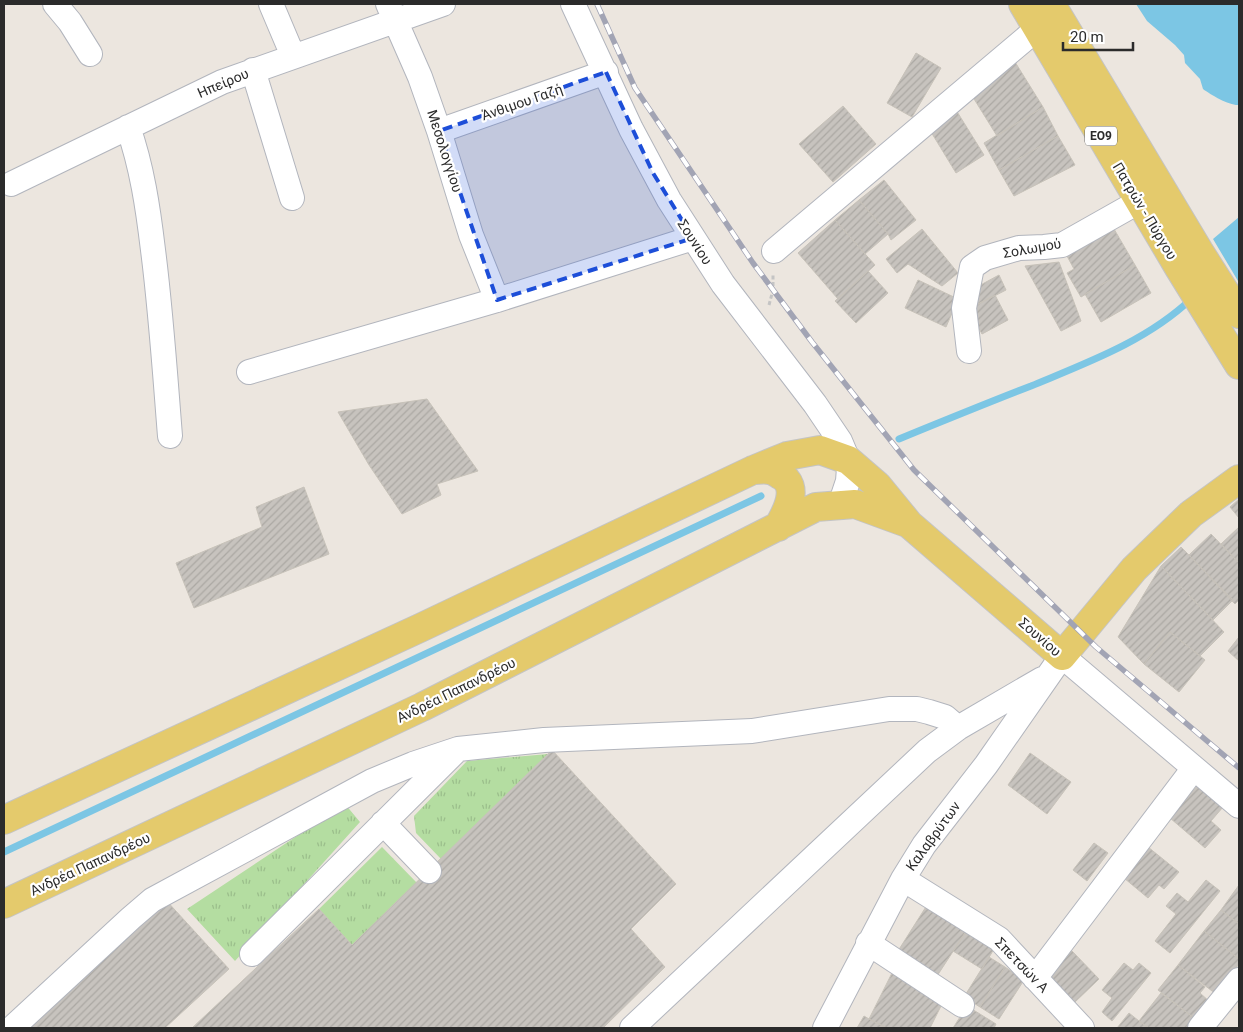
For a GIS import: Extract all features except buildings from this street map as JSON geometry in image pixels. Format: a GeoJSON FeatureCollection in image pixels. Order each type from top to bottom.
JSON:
{"type":"FeatureCollection","features":[{"type":"Feature","properties":{"kind":"main road","name":"Πατρών - Πύργου"},"geometry":{"type":"LineString","coordinates":[[1023,4],[1140,201],[1189,260],[1239,314]]}},
{"type":"Feature","properties":{"kind":"main road","name":"Πατρών - Πύργου"},"geometry":{"type":"LineString","coordinates":[[1051,4],[1189,260],[1218,329],[1239,365]]}},
{"type":"Feature","properties":{"kind":"main road"},"geometry":{"type":"LineString","coordinates":[[4,820],[429,624],[753,470],[787,456],[820,450],[848,460]]}},
{"type":"Feature","properties":{"kind":"main road","name":"Σουνίου"},"geometry":{"type":"LineString","coordinates":[[848,460],[877,485],[909,524],[1056,665]]}},
{"type":"Feature","properties":{"kind":"main road"},"geometry":{"type":"LineString","coordinates":[[753,470],[770,470],[784,477],[789,485],[791,494],[787,511],[778,527]]}},
{"type":"Feature","properties":{"kind":"main road"},"geometry":{"type":"LineString","coordinates":[[1056,665],[1134,569],[1191,514],[1239,479]]}},
{"type":"Feature","properties":{"kind":"main road","name":"Ανδρέα Παπανδρέου"},"geometry":{"type":"LineString","coordinates":[[4,904],[387,724],[816,507],[855,504],[909,524]]}},
{"type":"Feature","properties":{"kind":"street"},"geometry":{"type":"LineString","coordinates":[[55,4],[70,22],[90,54]]}},
{"type":"Feature","properties":{"kind":"street"},"geometry":{"type":"LineString","coordinates":[[271,4],[293,56]]}},
{"type":"Feature","properties":{"kind":"street","name":"Ηπείρου"},"geometry":{"type":"LineString","coordinates":[[11,184],[222,82],[293,56],[392,13],[443,4]]}},
{"type":"Feature","properties":{"kind":"street","name":"Σουνίου"},"geometry":{"type":"LineString","coordinates":[[573,4],[653,173],[723,284],[830,424],[840,441],[848,460],[849,475],[840,505]]}},
{"type":"Feature","properties":{"kind":"street","name":"Μεσολογγίου"},"geometry":{"type":"LineString","coordinates":[[392,13],[413,60],[439,131],[471,235],[497,300]]}},
{"type":"Feature","properties":{"kind":"street"},"geometry":{"type":"LineString","coordinates":[[774,251],[1038,28]]}},
{"type":"Feature","properties":{"kind":"street"},"geometry":{"type":"LineString","coordinates":[[253,70],[292,198]]}},
{"type":"Feature","properties":{"kind":"street","name":"Άνθιμου Γαζή"},"geometry":{"type":"LineString","coordinates":[[439,131],[606,72]]}},
{"type":"Feature","properties":{"kind":"street"},"geometry":{"type":"LineString","coordinates":[[128,127],[141,171],[148,212],[157,284],[170,436]]}},
{"type":"Feature","properties":{"kind":"street","name":"Σολωμού"},"geometry":{"type":"LineString","coordinates":[[969,351],[964,308],[972,267],[985,258],[1018,248],[1062,245],[1140,201]]}},
{"type":"Feature","properties":{"kind":"street"},"geometry":{"type":"LineString","coordinates":[[249,372],[497,300],[693,238]]}},
{"type":"Feature","properties":{"kind":"street"},"geometry":{"type":"LineString","coordinates":[[632,1028],[919,757],[958,728],[1014,697],[1056,665]]}},
{"type":"Feature","properties":{"kind":"street","name":"Σουνίου"},"geometry":{"type":"LineString","coordinates":[[1056,665],[1194,768],[1239,806]]}},
{"type":"Feature","properties":{"kind":"street","name":"Καλαβρύτων"},"geometry":{"type":"LineString","coordinates":[[825,1028],[868,943],[924,845],[986,765],[1056,665]]}},
{"type":"Feature","properties":{"kind":"street"},"geometry":{"type":"LineString","coordinates":[[12,1028],[152,900],[372,781],[413,764],[458,749],[544,740],[752,731],[889,709],[917,709],[929,712],[945,717],[958,728]]}},
{"type":"Feature","properties":{"kind":"street"},"geometry":{"type":"LineString","coordinates":[[252,954],[458,749]]}},
{"type":"Feature","properties":{"kind":"street"},"geometry":{"type":"LineString","coordinates":[[1035,978],[1194,768]]}},
{"type":"Feature","properties":{"kind":"street"},"geometry":{"type":"LineString","coordinates":[[383,823],[429,870]]}},
{"type":"Feature","properties":{"kind":"street","name":"Σπετσών Α"},"geometry":{"type":"LineString","coordinates":[[903,879],[999,939],[1082,1028]]}},
{"type":"Feature","properties":{"kind":"street"},"geometry":{"type":"LineString","coordinates":[[868,943],[962,1004]]}},
{"type":"Feature","properties":{"kind":"street"},"geometry":{"type":"LineString","coordinates":[[1200,1028],[1239,980]]}},
{"type":"Feature","properties":{"kind":"path"},"geometry":{"type":"LineString","coordinates":[[754,323],[772,299],[774,251]]}},
{"type":"Feature","properties":{"kind":"highlighted area"},"geometry":{"type":"Polygon","coordinates":[[[606,72],[653,173],[693,238],[497,300],[439,131],[606,72]]]}},
{"type":"Feature","properties":{"kind":"green space"},"geometry":{"type":"Polygon","coordinates":[[[548,754],[441,859],[416,833],[414,816],[467,761],[548,754]]]}},
{"type":"Feature","properties":{"kind":"green space"},"geometry":{"type":"Polygon","coordinates":[[[345,804],[360,822],[235,961],[187,909],[345,804]]]}},
{"type":"Feature","properties":{"kind":"green space"},"geometry":{"type":"Polygon","coordinates":[[[382,847],[417,883],[352,945],[319,909],[382,847]]]}},
{"type":"Feature","properties":{"kind":"water"},"geometry":{"type":"Polygon","coordinates":[[[1136,4],[1239,4],[1239,105],[1226,102],[1203,89],[1200,79],[1185,63],[1184,55],[1147,21],[1136,4]]]}},
{"type":"Feature","properties":{"kind":"water"},"geometry":{"type":"Polygon","coordinates":[[[1239,217],[1239,279],[1238,281],[1213,239],[1239,217]]]}},
{"type":"Feature","properties":{"kind":"waterway"},"geometry":{"type":"LineString","coordinates":[[899,439],[1115,350],[1155,327],[1191,299]]}},
{"type":"Feature","properties":{"kind":"waterway"},"geometry":{"type":"LineString","coordinates":[[4,852],[761,496]]}},
{"type":"Feature","properties":{"kind":"railway"},"geometry":{"type":"LineString","coordinates":[[597,4],[635,88],[753,263],[812,342],[914,470],[1096,647],[1239,768]]}}]}
